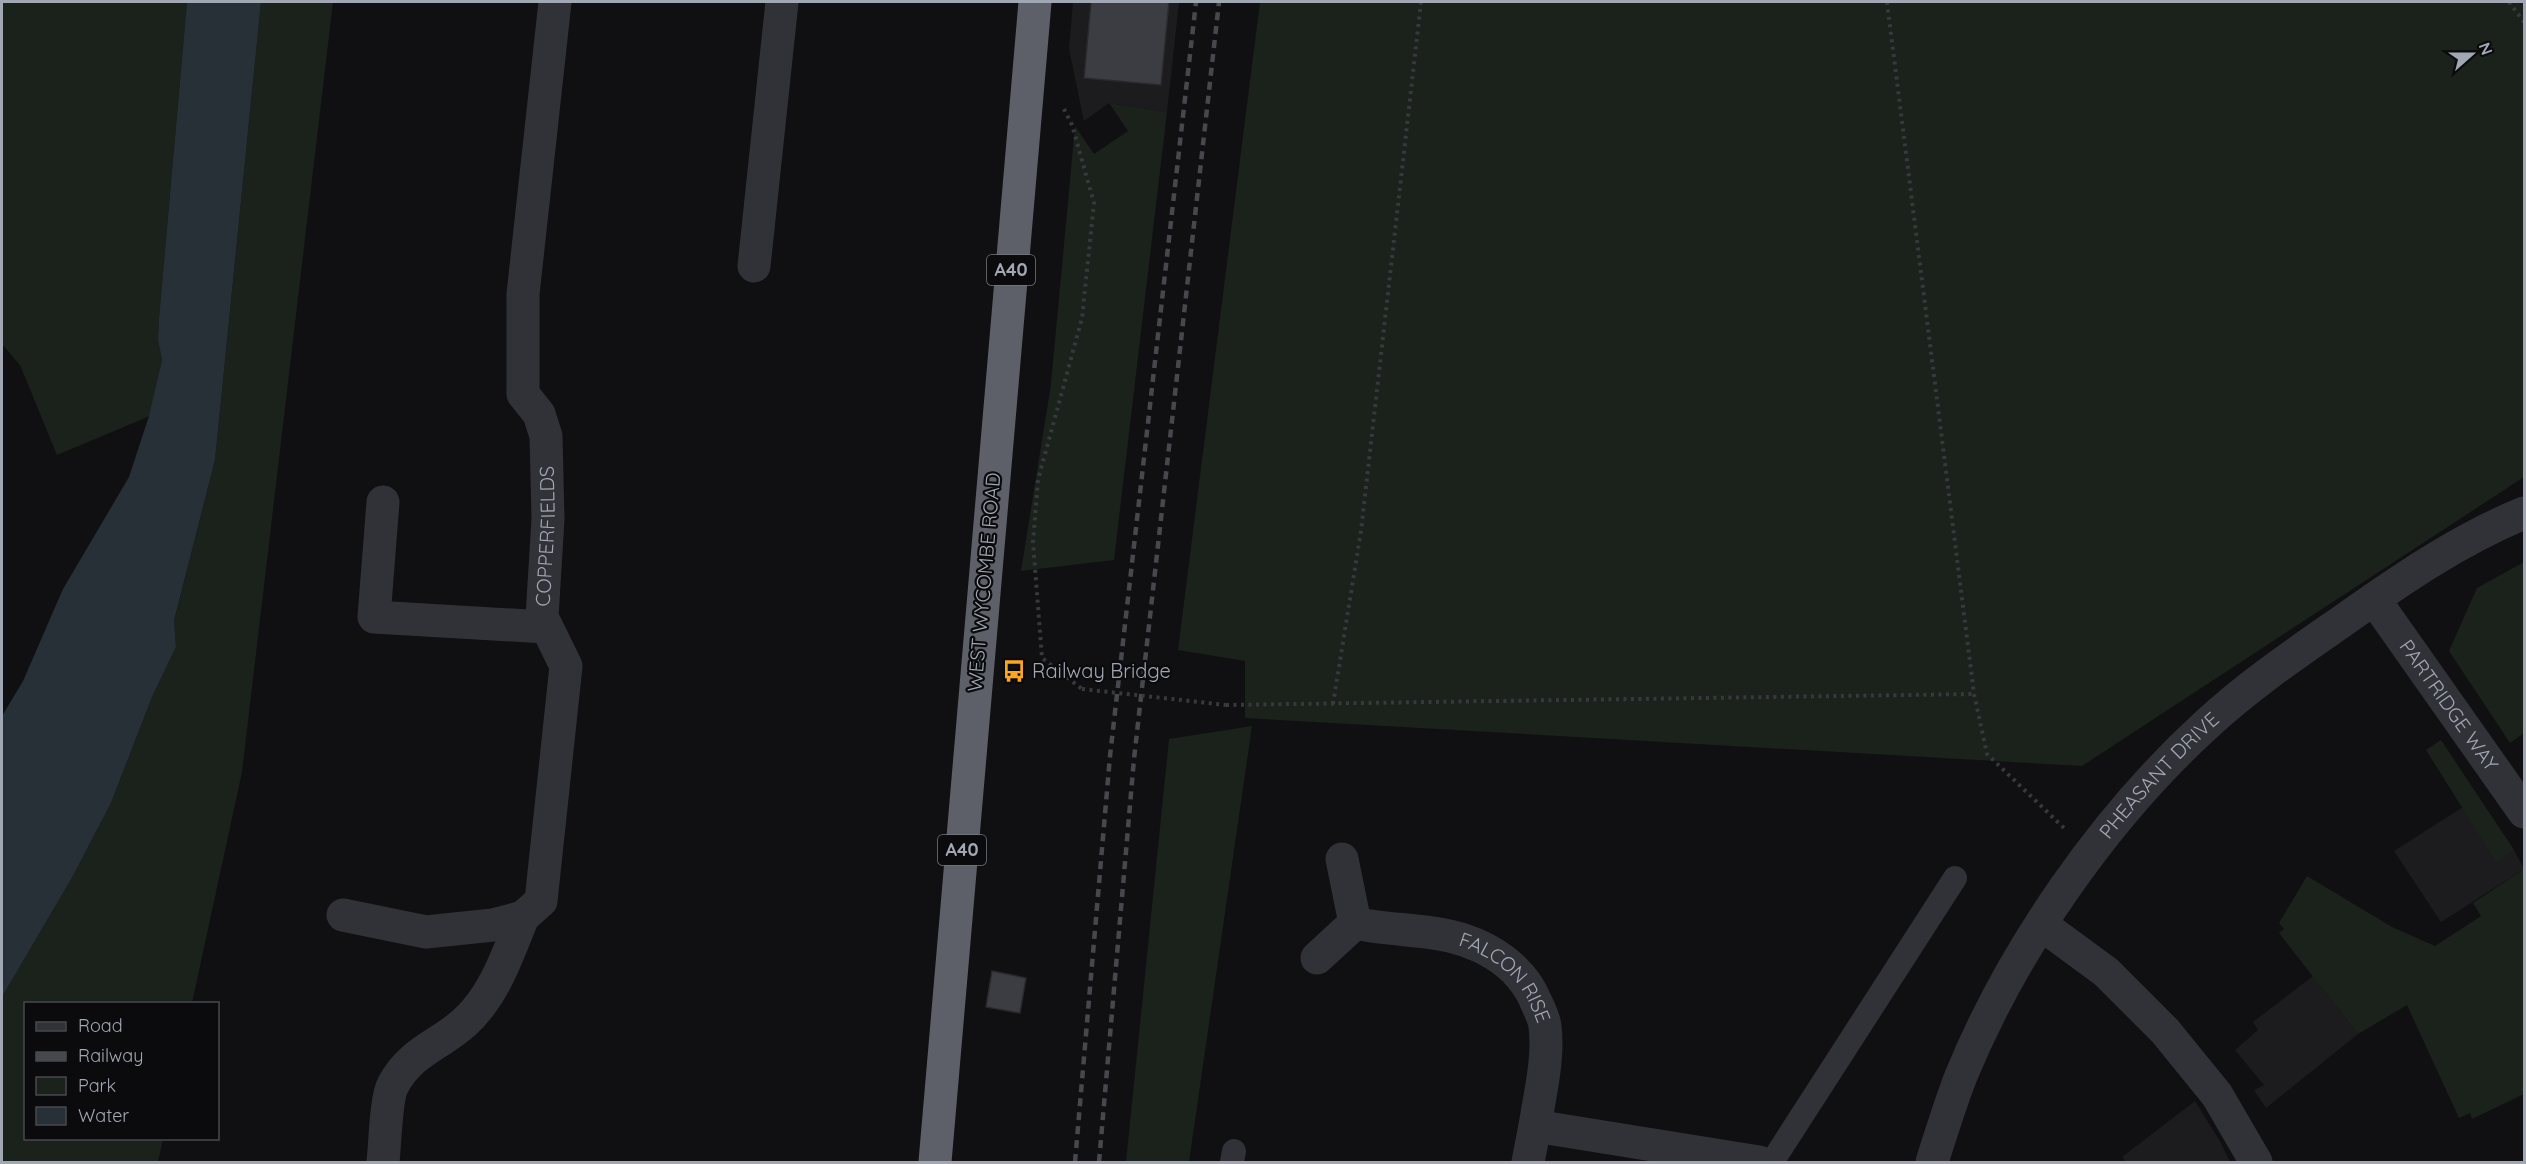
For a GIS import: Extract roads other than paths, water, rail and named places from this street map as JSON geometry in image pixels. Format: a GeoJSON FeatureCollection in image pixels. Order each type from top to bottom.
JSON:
{"type":"FeatureCollection","features":[{"type":"Feature","properties":{"kind":"highway","name":"WEST WYCOMBE ROAD"},"geometry":{"type":"LineString","coordinates":[[936,1162],[1035,2]]}},
{"type":"Feature","properties":{"kind":"street","name":"COPPERFIELDS"},"geometry":{"type":"LineString","coordinates":[[383,1162],[392,1086],[414,1056],[465,1022],[485,999],[523,917],[541,901],[566,666],[543,617],[548,519],[546,436],[539,414],[524,394],[523,294],[555,2]]}},
{"type":"Feature","properties":{"kind":"street"},"geometry":{"type":"LineString","coordinates":[[754,266],[782,2]]}},
{"type":"Feature","properties":{"kind":"street"},"geometry":{"type":"LineString","coordinates":[[383,502],[374,617],[546,627]]}},
{"type":"Feature","properties":{"kind":"street","name":"PHEASANT DRIVE"},"geometry":{"type":"LineString","coordinates":[[1932,1162],[1962,1076],[2006,982],[2090,853],[2159,770],[2208,723],[2267,674],[2443,553],[2489,527],[2524,513]]}},
{"type":"Feature","properties":{"kind":"street","name":"PARTRIDGE WAY"},"geometry":{"type":"LineString","coordinates":[[2374,599],[2524,812]]}},
{"type":"Feature","properties":{"kind":"street"},"geometry":{"type":"LineString","coordinates":[[1317,958],[1355,923],[1342,859]]}},
{"type":"Feature","properties":{"kind":"street"},"geometry":{"type":"LineString","coordinates":[[343,915],[426,932],[493,925],[523,917]]}},
{"type":"Feature","properties":{"kind":"street","name":"FALCON RISE"},"geometry":{"type":"LineString","coordinates":[[1355,923],[1384,930],[1434,933],[1473,943],[1506,961],[1530,986],[1545,1024],[1545,1062],[1528,1162]]}},
{"type":"Feature","properties":{"kind":"street"},"geometry":{"type":"LineString","coordinates":[[2042,925],[2106,972],[2165,1031],[2217,1095],[2256,1162]]}},
{"type":"Feature","properties":{"kind":"street"},"geometry":{"type":"LineString","coordinates":[[1535,1126],[1759,1162]]}},
{"type":"Feature","properties":{"kind":"lane"},"geometry":{"type":"LineString","coordinates":[[1773,1162],[1955,878]]}},
{"type":"Feature","properties":{"kind":"water"},"geometry":{"type":"Polygon","coordinates":[[[187,2],[261,2],[215,460],[174,621],[176,647],[152,697],[111,803],[73,876],[2,997],[2,716],[23,681],[63,589],[129,477],[149,416],[162,360],[158,340],[159,318],[187,2]]]}},
{"type":"Feature","properties":{"kind":"railway"},"geometry":{"type":"LineString","coordinates":[[1075,1162],[1110,756],[1196,2]]}},
{"type":"Feature","properties":{"kind":"railway"},"geometry":{"type":"LineString","coordinates":[[1099,1162],[1134,759],[1219,2]]}},
{"type":"Feature","properties":{"kind":"place","name":"Railway Bridge"},"geometry":{"type":"Point","coordinates":[1014,671]}}]}
